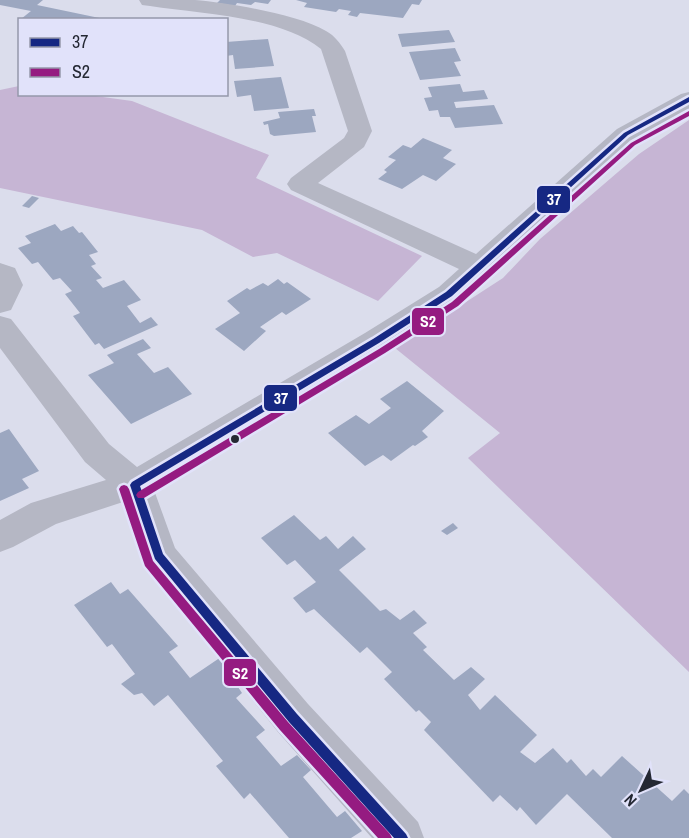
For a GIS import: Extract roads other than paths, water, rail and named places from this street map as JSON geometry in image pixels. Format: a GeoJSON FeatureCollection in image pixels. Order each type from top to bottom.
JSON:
{"type":"FeatureCollection","features":[{"type":"Feature","properties":{"kind":"street"},"geometry":{"type":"LineString","coordinates":[[150,0],[285,23],[318,34],[331,46],[360,131],[356,142],[300,184],[478,266]]}},
{"type":"Feature","properties":{"kind":"street"},"geometry":{"type":"LineString","coordinates":[[0,537],[44,513],[135,485],[376,341],[449,294],[626,134],[689,99]]}},
{"type":"Feature","properties":{"kind":"street"},"geometry":{"type":"LineString","coordinates":[[0,272],[5,275],[8,285],[0,303]]}},
{"type":"Feature","properties":{"kind":"street"},"geometry":{"type":"LineString","coordinates":[[0,326],[97,453],[135,485],[159,556],[293,718],[402,838]]}}]}
